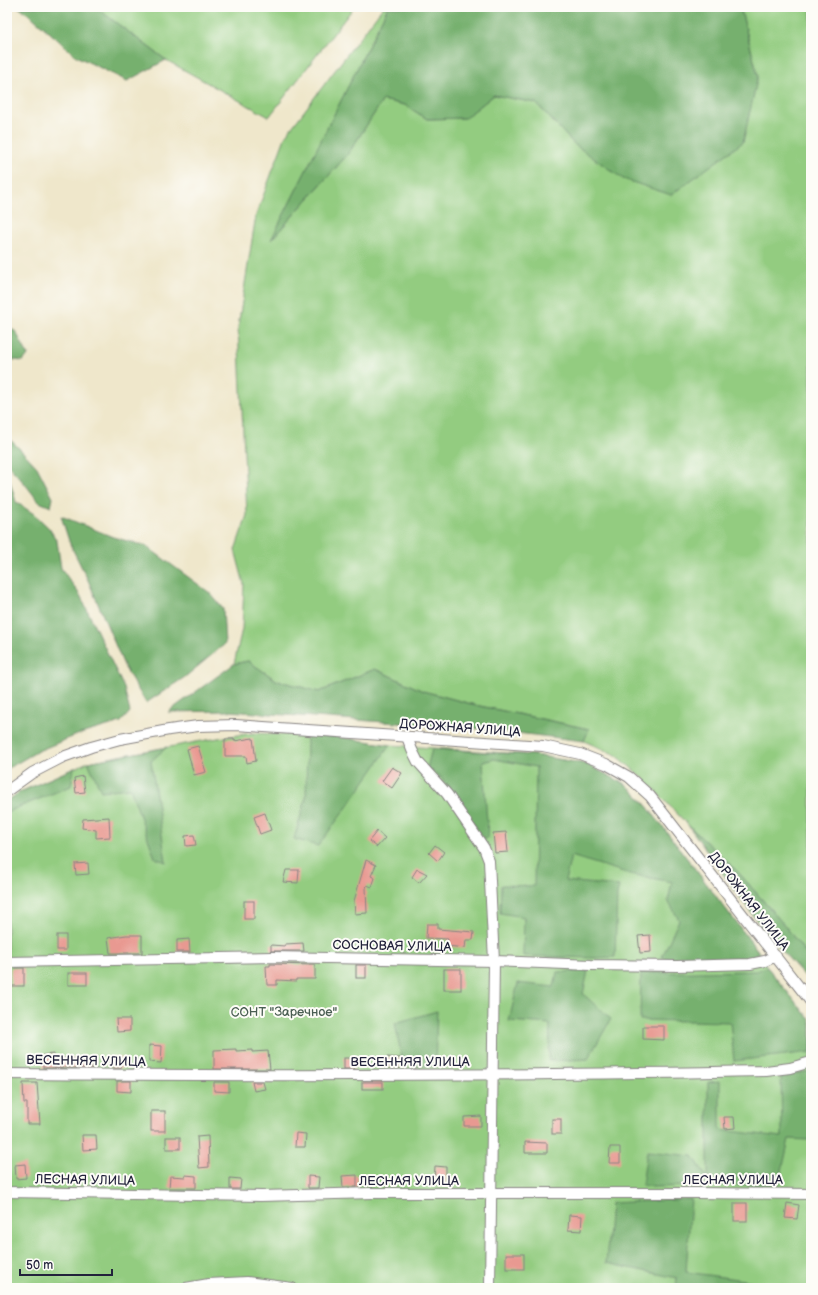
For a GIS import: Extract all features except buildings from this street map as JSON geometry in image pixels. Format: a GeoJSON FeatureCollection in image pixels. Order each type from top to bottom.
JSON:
{"type":"FeatureCollection","features":[{"type":"Feature","properties":{"kind":"street","name":"ДОРОЖНАЯ УЛИЦА"},"geometry":{"type":"LineString","coordinates":[[7,790],[63,757],[120,739],[198,726],[236,724],[543,746],[580,754],[606,764],[629,777],[650,796],[811,1002]]}},
{"type":"Feature","properties":{"kind":"street"},"geometry":{"type":"LineString","coordinates":[[407,737],[418,762],[447,794],[484,848],[489,861],[494,961],[490,1288]]}},
{"type":"Feature","properties":{"kind":"street","name":"СОСНОВАЯ УЛИЦА"},"geometry":{"type":"LineString","coordinates":[[7,962],[272,957],[677,966],[750,964],[765,962],[776,956]]}},
{"type":"Feature","properties":{"kind":"street","name":"ВЕСЕННЯЯ УЛИЦА"},"geometry":{"type":"LineString","coordinates":[[7,1074],[238,1076],[294,1074],[493,1075],[766,1071],[790,1068],[811,1062]]}},
{"type":"Feature","properties":{"kind":"street","name":"ЛЕСНАЯ УЛИЦА"},"geometry":{"type":"LineString","coordinates":[[7,1192],[254,1196],[373,1193],[491,1194],[695,1192],[811,1194]]}},
{"type":"Feature","properties":{"kind":"street"},"geometry":{"type":"LineString","coordinates":[[186,1288],[209,1284],[247,1282],[292,1288]]}},
{"type":"Feature","properties":{"kind":"green space"},"geometry":{"type":"Polygon","coordinates":[[[18,7],[95,7],[166,60],[127,81],[76,56],[31,16],[18,7]]]}},
{"type":"Feature","properties":{"kind":"green space"},"geometry":{"type":"Polygon","coordinates":[[[95,7],[354,7],[269,117],[166,60],[95,7]]]}},
{"type":"Feature","properties":{"kind":"green space"},"geometry":{"type":"Polygon","coordinates":[[[383,7],[388,7],[272,239],[348,154],[383,100],[405,105],[427,119],[465,118],[494,95],[536,103],[575,145],[758,76],[740,7],[811,7],[811,960],[786,927],[738,872],[688,825],[643,778],[616,755],[584,741],[589,729],[475,705],[423,691],[375,669],[319,692],[276,680],[248,661],[234,664],[242,629],[244,584],[235,550],[247,515],[238,327],[256,215],[286,135],[383,7]]]}},
{"type":"Feature","properties":{"kind":"green space"},"geometry":{"type":"Polygon","coordinates":[[[388,7],[740,7],[758,76],[743,142],[671,195],[623,179],[575,145],[536,103],[494,95],[465,118],[427,119],[405,105],[383,100],[348,154],[271,240],[388,7]]]}},
{"type":"Feature","properties":{"kind":"green space"},"geometry":{"type":"Polygon","coordinates":[[[7,325],[16,332],[28,355],[23,361],[7,359],[7,325]]]}},
{"type":"Feature","properties":{"kind":"green space"},"geometry":{"type":"Polygon","coordinates":[[[7,437],[37,467],[53,498],[51,507],[39,502],[7,464],[7,437]]]}},
{"type":"Feature","properties":{"kind":"green space"},"geometry":{"type":"Polygon","coordinates":[[[7,478],[10,481],[16,502],[34,514],[49,528],[57,541],[61,568],[80,595],[124,688],[130,712],[121,722],[77,735],[38,751],[7,769],[7,478]]]}},
{"type":"Feature","properties":{"kind":"green space"},"geometry":{"type":"Polygon","coordinates":[[[61,516],[113,537],[146,546],[210,593],[223,609],[225,644],[185,677],[146,703],[125,668],[88,580],[70,544],[61,516]]]}},
{"type":"Feature","properties":{"kind":"green space"},"geometry":{"type":"Polygon","coordinates":[[[248,661],[276,680],[319,692],[375,669],[423,691],[475,705],[589,729],[584,741],[483,729],[229,711],[168,712],[234,664],[248,661]]]}},
{"type":"Feature","properties":{"kind":"green space","name":"СОНТ \"Заречное\""},"geometry":{"type":"Polygon","coordinates":[[[253,733],[338,737],[390,745],[534,755],[586,764],[627,785],[646,805],[758,951],[767,967],[811,1021],[811,1288],[7,1288],[7,801],[20,792],[88,762],[253,733]]]}},
{"type":"Feature","properties":{"kind":"green space"},"geometry":{"type":"Polygon","coordinates":[[[307,736],[339,737],[390,745],[318,846],[294,839],[306,798],[307,736]]]}},
{"type":"Feature","properties":{"kind":"green space"},"geometry":{"type":"Polygon","coordinates":[[[167,747],[151,761],[166,862],[155,858],[130,788],[101,791],[88,762],[167,747]]]}},
{"type":"Feature","properties":{"kind":"green space"},"geometry":{"type":"Polygon","coordinates":[[[432,749],[534,755],[586,764],[627,785],[646,805],[758,951],[752,960],[678,962],[662,957],[679,920],[668,901],[672,882],[630,874],[571,856],[565,881],[619,886],[617,895],[615,957],[594,958],[523,956],[524,917],[500,913],[501,885],[534,886],[536,767],[494,759],[483,762],[488,837],[485,840],[441,777],[427,768],[432,749]]]}},
{"type":"Feature","properties":{"kind":"green space"},"geometry":{"type":"Polygon","coordinates":[[[74,768],[71,786],[7,812],[7,801],[20,792],[74,768]]]}},
{"type":"Feature","properties":{"kind":"green space"},"geometry":{"type":"Polygon","coordinates":[[[688,825],[738,872],[786,927],[811,960],[811,983],[764,931],[688,825]]]}},
{"type":"Feature","properties":{"kind":"green space"},"geometry":{"type":"Polygon","coordinates":[[[767,967],[811,1021],[811,1052],[734,1061],[730,1022],[640,1020],[641,973],[756,971],[767,967]]]}},
{"type":"Feature","properties":{"kind":"green space"},"geometry":{"type":"Polygon","coordinates":[[[588,971],[583,994],[611,1019],[588,1059],[549,1061],[550,1024],[509,1021],[518,983],[554,987],[557,972],[588,971]]]}},
{"type":"Feature","properties":{"kind":"green space"},"geometry":{"type":"Polygon","coordinates":[[[437,1011],[435,1067],[403,1065],[395,1023],[437,1011]]]}},
{"type":"Feature","properties":{"kind":"green space"},"geometry":{"type":"Polygon","coordinates":[[[811,1071],[811,1138],[809,1140],[789,1139],[779,1184],[652,1187],[642,1185],[647,1151],[693,1156],[708,1179],[708,1082],[720,1081],[720,1130],[782,1137],[781,1076],[811,1071]]]}},
{"type":"Feature","properties":{"kind":"green space"},"geometry":{"type":"Polygon","coordinates":[[[691,1199],[686,1272],[751,1281],[750,1288],[676,1288],[677,1278],[606,1263],[611,1203],[691,1199]]]}}]}
